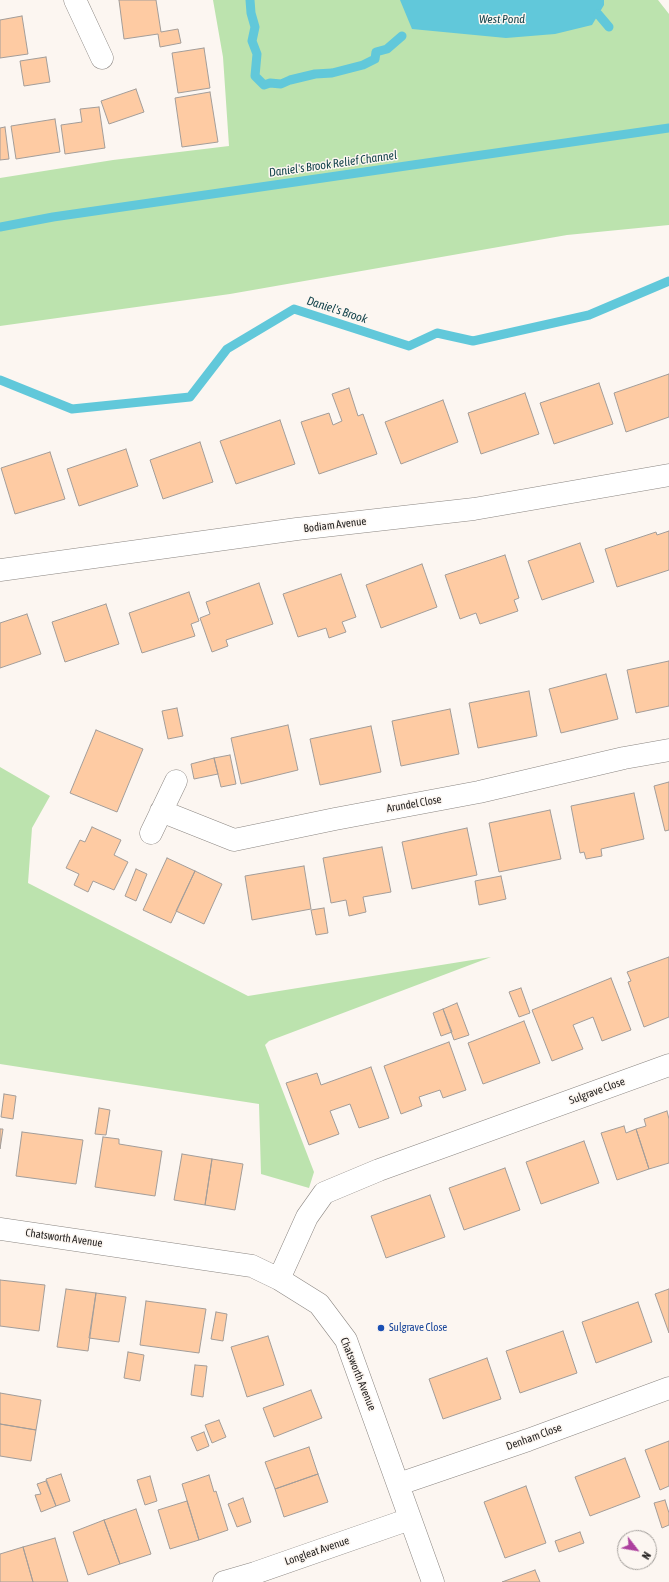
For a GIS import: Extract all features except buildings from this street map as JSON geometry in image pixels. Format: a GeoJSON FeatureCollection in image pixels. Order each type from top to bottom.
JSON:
{"type":"FeatureCollection","features":[{"type":"Feature","properties":{"kind":"street"},"geometry":{"type":"LineString","coordinates":[[75,0],[102,58]]}},
{"type":"Feature","properties":{"kind":"street","name":"Bodiam Avenue"},"geometry":{"type":"LineString","coordinates":[[0,570],[297,530],[474,509],[669,475]]}},
{"type":"Feature","properties":{"kind":"street","name":"Arundel Close"},"geometry":{"type":"LineString","coordinates":[[161,811],[234,840],[479,792],[624,758],[669,750]]}},
{"type":"Feature","properties":{"kind":"street"},"geometry":{"type":"LineString","coordinates":[[151,833],[176,781]]}},
{"type":"Feature","properties":{"kind":"street","name":"Sulgrave Close"},"geometry":{"type":"LineString","coordinates":[[280,1279],[307,1217],[324,1193],[379,1170],[669,1064]]}},
{"type":"Feature","properties":{"kind":"street","name":"Chatsworth Avenue"},"geometry":{"type":"LineString","coordinates":[[0,1229],[252,1266],[280,1279],[319,1304],[346,1340],[433,1582]]}},
{"type":"Feature","properties":{"kind":"street","name":"Denham Close"},"geometry":{"type":"LineString","coordinates":[[399,1484],[528,1440],[669,1388]]}},
{"type":"Feature","properties":{"kind":"street","name":"Longleat Avenue"},"geometry":{"type":"LineString","coordinates":[[224,1582],[255,1573],[410,1519]]}},
{"type":"Feature","properties":{"kind":"green space"},"geometry":{"type":"Polygon","coordinates":[[[213,0],[658,0],[669,14],[669,225],[567,235],[230,294],[0,326],[0,178],[113,160],[229,146],[223,57],[213,0]]]}},
{"type":"Feature","properties":{"kind":"green space"},"geometry":{"type":"Polygon","coordinates":[[[0,767],[50,796],[32,828],[28,883],[248,996],[491,957],[269,1041],[265,1045],[314,1172],[309,1188],[261,1174],[259,1104],[0,1064],[0,767]]]}},
{"type":"Feature","properties":{"kind":"water","name":"West Pond"},"geometry":{"type":"Polygon","coordinates":[[[400,0],[604,0],[604,5],[592,25],[555,34],[506,38],[412,29],[400,0]]]}},
{"type":"Feature","properties":{"kind":"waterway"},"geometry":{"type":"LineString","coordinates":[[250,0],[251,13],[255,27],[252,41],[257,54],[255,76],[264,85],[270,83],[281,84],[290,80],[315,74],[332,73],[363,65],[375,59],[376,52],[387,49],[402,36]]}},
{"type":"Feature","properties":{"kind":"waterway"},"geometry":{"type":"LineString","coordinates":[[598,14],[609,27]]}},
{"type":"Feature","properties":{"kind":"waterway","name":"Daniel's Brook Relief Channel"},"geometry":{"type":"LineString","coordinates":[[0,227],[53,217],[669,128]]}},
{"type":"Feature","properties":{"kind":"waterway","name":"Daniel's Brook"},"geometry":{"type":"LineString","coordinates":[[0,380],[72,409],[190,397],[227,349],[294,309],[409,346],[437,333],[473,341],[589,315],[669,281]]}},
{"type":"Feature","properties":{"kind":"place","name":"Sulgrave Close"},"geometry":{"type":"Point","coordinates":[381,1328]}}]}
